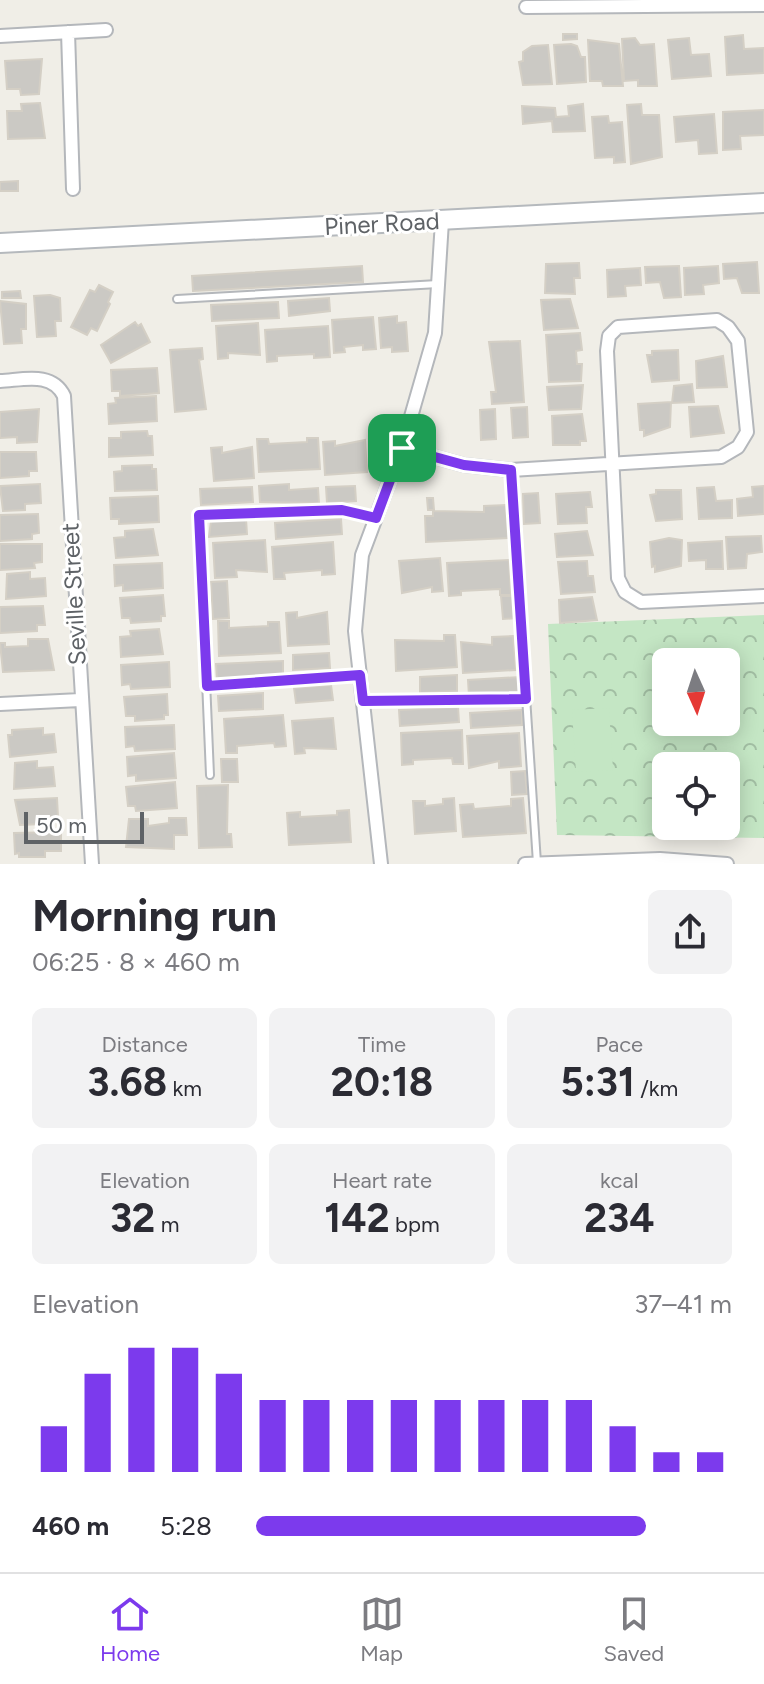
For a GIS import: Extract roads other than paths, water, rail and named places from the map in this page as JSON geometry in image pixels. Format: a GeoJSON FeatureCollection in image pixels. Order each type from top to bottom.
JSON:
{"type":"FeatureCollection","features":[{"type":"Feature","properties":{"kind":"main road","name":"Piner Road"},"geometry":{"type":"LineString","coordinates":[[0,243],[764,203]]}},
{"type":"Feature","properties":{"kind":"street"},"geometry":{"type":"LineString","coordinates":[[526,7],[764,5]]}},
{"type":"Feature","properties":{"kind":"street"},"geometry":{"type":"LineString","coordinates":[[0,36],[106,30]]}},
{"type":"Feature","properties":{"kind":"street"},"geometry":{"type":"LineString","coordinates":[[68,32],[73,189]]}},
{"type":"Feature","properties":{"kind":"street"},"geometry":{"type":"LineString","coordinates":[[381,864],[355,631],[362,555],[402,448],[435,333],[442,221]]}},
{"type":"Feature","properties":{"kind":"street"},"geometry":{"type":"LineString","coordinates":[[402,448],[464,465],[511,470],[612,465],[721,457],[738,447],[747,432],[738,341],[728,327],[717,320],[618,327],[609,336],[607,351],[612,465],[618,578],[625,592],[641,602],[764,596]]}},
{"type":"Feature","properties":{"kind":"street","name":"Seville Street"},"geometry":{"type":"LineString","coordinates":[[0,381],[48,378],[59,386],[64,396],[92,864]]}},
{"type":"Feature","properties":{"kind":"street"},"geometry":{"type":"LineString","coordinates":[[0,704],[80,700]]}},
{"type":"Feature","properties":{"kind":"street"},"geometry":{"type":"LineString","coordinates":[[525,864],[660,859],[727,864]]}},
{"type":"Feature","properties":{"kind":"lane"},"geometry":{"type":"LineString","coordinates":[[177,299],[438,284]]}},
{"type":"Feature","properties":{"kind":"lane"},"geometry":{"type":"LineString","coordinates":[[511,470],[537,863]]}},
{"type":"Feature","properties":{"kind":"lane"},"geometry":{"type":"LineString","coordinates":[[210,775],[199,515],[342,510],[376,518]]}},
{"type":"Feature","properties":{"kind":"lane"},"geometry":{"type":"LineString","coordinates":[[207,686],[360,675]]}},
{"type":"Feature","properties":{"kind":"lane"},"geometry":{"type":"LineString","coordinates":[[363,701],[526,699]]}}]}
